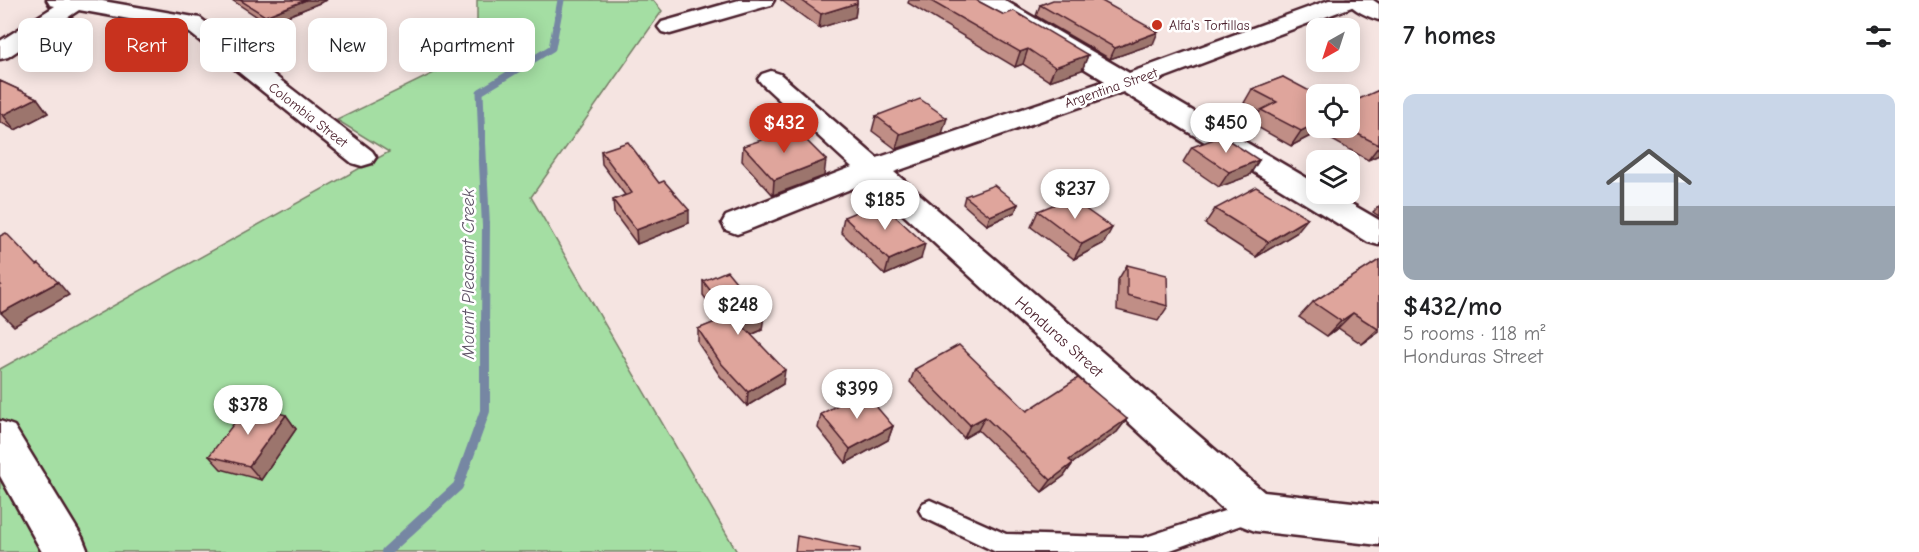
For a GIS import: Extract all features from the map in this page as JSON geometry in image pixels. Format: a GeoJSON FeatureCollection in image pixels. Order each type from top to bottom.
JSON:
{"type":"FeatureCollection","features":[{"type":"Feature","properties":{"kind":"street"},"geometry":{"type":"LineString","coordinates":[[670,27],[763,0]]}},
{"type":"Feature","properties":{"kind":"street"},"geometry":{"type":"LineString","coordinates":[[988,0],[1379,234]]}},
{"type":"Feature","properties":{"kind":"street","name":"Argentina Street"},"geometry":{"type":"LineString","coordinates":[[737,223],[871,170],[1128,82],[1348,0]]}},
{"type":"Feature","properties":{"kind":"street"},"geometry":{"type":"LineString","coordinates":[[1357,0],[1379,13]]}},
{"type":"Feature","properties":{"kind":"street"},"geometry":{"type":"LineString","coordinates":[[0,52],[71,1]]}},
{"type":"Feature","properties":{"kind":"street","name":"Colombia Street"},"geometry":{"type":"LineString","coordinates":[[71,1],[192,23],[362,157]]}},
{"type":"Feature","properties":{"kind":"street","name":"Honduras Street"},"geometry":{"type":"LineString","coordinates":[[771,79],[1255,511]]}},
{"type":"Feature","properties":{"kind":"street"},"geometry":{"type":"LineString","coordinates":[[0,438],[66,552]]}},
{"type":"Feature","properties":{"kind":"street"},"geometry":{"type":"LineString","coordinates":[[1255,511],[1379,525]]}},
{"type":"Feature","properties":{"kind":"lane"},"geometry":{"type":"LineString","coordinates":[[930,510],[1005,545],[1143,549],[1255,511]]}},
{"type":"Feature","properties":{"kind":"green space"},"geometry":{"type":"Polygon","coordinates":[[[477,0],[653,0],[662,11],[531,197],[737,552],[0,552],[0,369],[389,152],[337,120],[436,72],[535,72],[535,18],[477,18],[477,0]]]}},
{"type":"Feature","properties":{"kind":"building"},"geometry":{"type":"Polygon","coordinates":[[[240,0],[306,0],[265,16],[240,0]]]}},
{"type":"Feature","properties":{"kind":"building"},"geometry":{"type":"Polygon","coordinates":[[[801,0],[857,0],[857,3],[821,14],[801,0]]]}},
{"type":"Feature","properties":{"kind":"building"},"geometry":{"type":"Polygon","coordinates":[[[929,0],[976,0],[1004,15],[1014,11],[1088,55],[1055,67],[1028,49],[1020,52],[929,0]]]}},
{"type":"Feature","properties":{"kind":"building"},"geometry":{"type":"Polygon","coordinates":[[[1053,0],[1100,0],[1158,32],[1115,48],[1040,5],[1053,0]]]}},
{"type":"Feature","properties":{"kind":"building"},"geometry":{"type":"Polygon","coordinates":[[[1283,77],[1306,89],[1306,128],[1301,131],[1261,110],[1277,102],[1252,89],[1283,77]]]}},
{"type":"Feature","properties":{"kind":"building"},"geometry":{"type":"Polygon","coordinates":[[[0,81],[37,98],[3,115],[0,113],[0,81]]]}},
{"type":"Feature","properties":{"kind":"building"},"geometry":{"type":"Polygon","coordinates":[[[1379,90],[1379,145],[1360,135],[1360,99],[1379,90]]]}},
{"type":"Feature","properties":{"kind":"building"},"geometry":{"type":"Polygon","coordinates":[[[920,99],[947,118],[900,134],[876,116],[920,99]]]}},
{"type":"Feature","properties":{"kind":"building"},"geometry":{"type":"Polygon","coordinates":[[[795,129],[826,160],[774,180],[743,146],[795,129]]]}},
{"type":"Feature","properties":{"kind":"building"},"geometry":{"type":"Polygon","coordinates":[[[1222,136],[1259,160],[1229,172],[1192,147],[1222,136]]]}},
{"type":"Feature","properties":{"kind":"building"},"geometry":{"type":"Polygon","coordinates":[[[628,142],[659,183],[664,181],[689,210],[636,230],[613,200],[632,193],[601,151],[628,142]]]}},
{"type":"Feature","properties":{"kind":"building"},"geometry":{"type":"Polygon","coordinates":[[[994,185],[1018,204],[990,216],[965,196],[994,185]]]}},
{"type":"Feature","properties":{"kind":"building"},"geometry":{"type":"Polygon","coordinates":[[[1256,187],[1308,218],[1268,242],[1215,209],[1256,187]]]}},
{"type":"Feature","properties":{"kind":"building"},"geometry":{"type":"Polygon","coordinates":[[[1070,198],[1112,228],[1082,244],[1038,211],[1070,198]]]}},
{"type":"Feature","properties":{"kind":"building"},"geometry":{"type":"Polygon","coordinates":[[[880,202],[925,244],[889,260],[844,217],[880,202]]]}},
{"type":"Feature","properties":{"kind":"building"},"geometry":{"type":"Polygon","coordinates":[[[6,233],[37,265],[39,264],[58,282],[1,313],[0,236],[6,233]]]}},
{"type":"Feature","properties":{"kind":"building"},"geometry":{"type":"Polygon","coordinates":[[[1379,260],[1378,329],[1353,313],[1341,321],[1313,302],[1379,260]]]}},
{"type":"Feature","properties":{"kind":"building"},"geometry":{"type":"Polygon","coordinates":[[[1127,265],[1167,275],[1168,306],[1127,295],[1127,265]]]}},
{"type":"Feature","properties":{"kind":"building"},"geometry":{"type":"Polygon","coordinates":[[[727,271],[764,316],[742,325],[785,370],[748,392],[720,362],[698,329],[730,316],[703,281],[727,271]]]}},
{"type":"Feature","properties":{"kind":"building"},"geometry":{"type":"Polygon","coordinates":[[[959,345],[1027,411],[1078,378],[1127,419],[1069,460],[1073,463],[1051,480],[985,417],[970,425],[915,369],[959,345]]]}},
{"type":"Feature","properties":{"kind":"building"},"geometry":{"type":"Polygon","coordinates":[[[863,391],[893,426],[850,449],[821,414],[863,391]]]}},
{"type":"Feature","properties":{"kind":"building"},"geometry":{"type":"Polygon","coordinates":[[[248,405],[286,415],[249,466],[209,456],[248,405]]]}},
{"type":"Feature","properties":{"kind":"building"},"geometry":{"type":"Polygon","coordinates":[[[797,536],[860,549],[860,552],[795,552],[797,536]]]}},
{"type":"Feature","properties":{"kind":"waterway","name":"Mount Pleasant Creek"},"geometry":{"type":"LineString","coordinates":[[482,144],[480,92],[552,48],[561,0]]}},
{"type":"Feature","properties":{"kind":"waterway","name":"Mount Pleasant Creek"},"geometry":{"type":"LineString","coordinates":[[482,143],[486,226],[485,325]]}},
{"type":"Feature","properties":{"kind":"waterway","name":"Mount Pleasant Creek"},"geometry":{"type":"LineString","coordinates":[[386,552],[458,486],[485,411],[485,325]]}},
{"type":"Feature","properties":{"kind":"place","name":"Alfa's Tortillas"},"geometry":{"type":"Point","coordinates":[1157,25]}}]}
